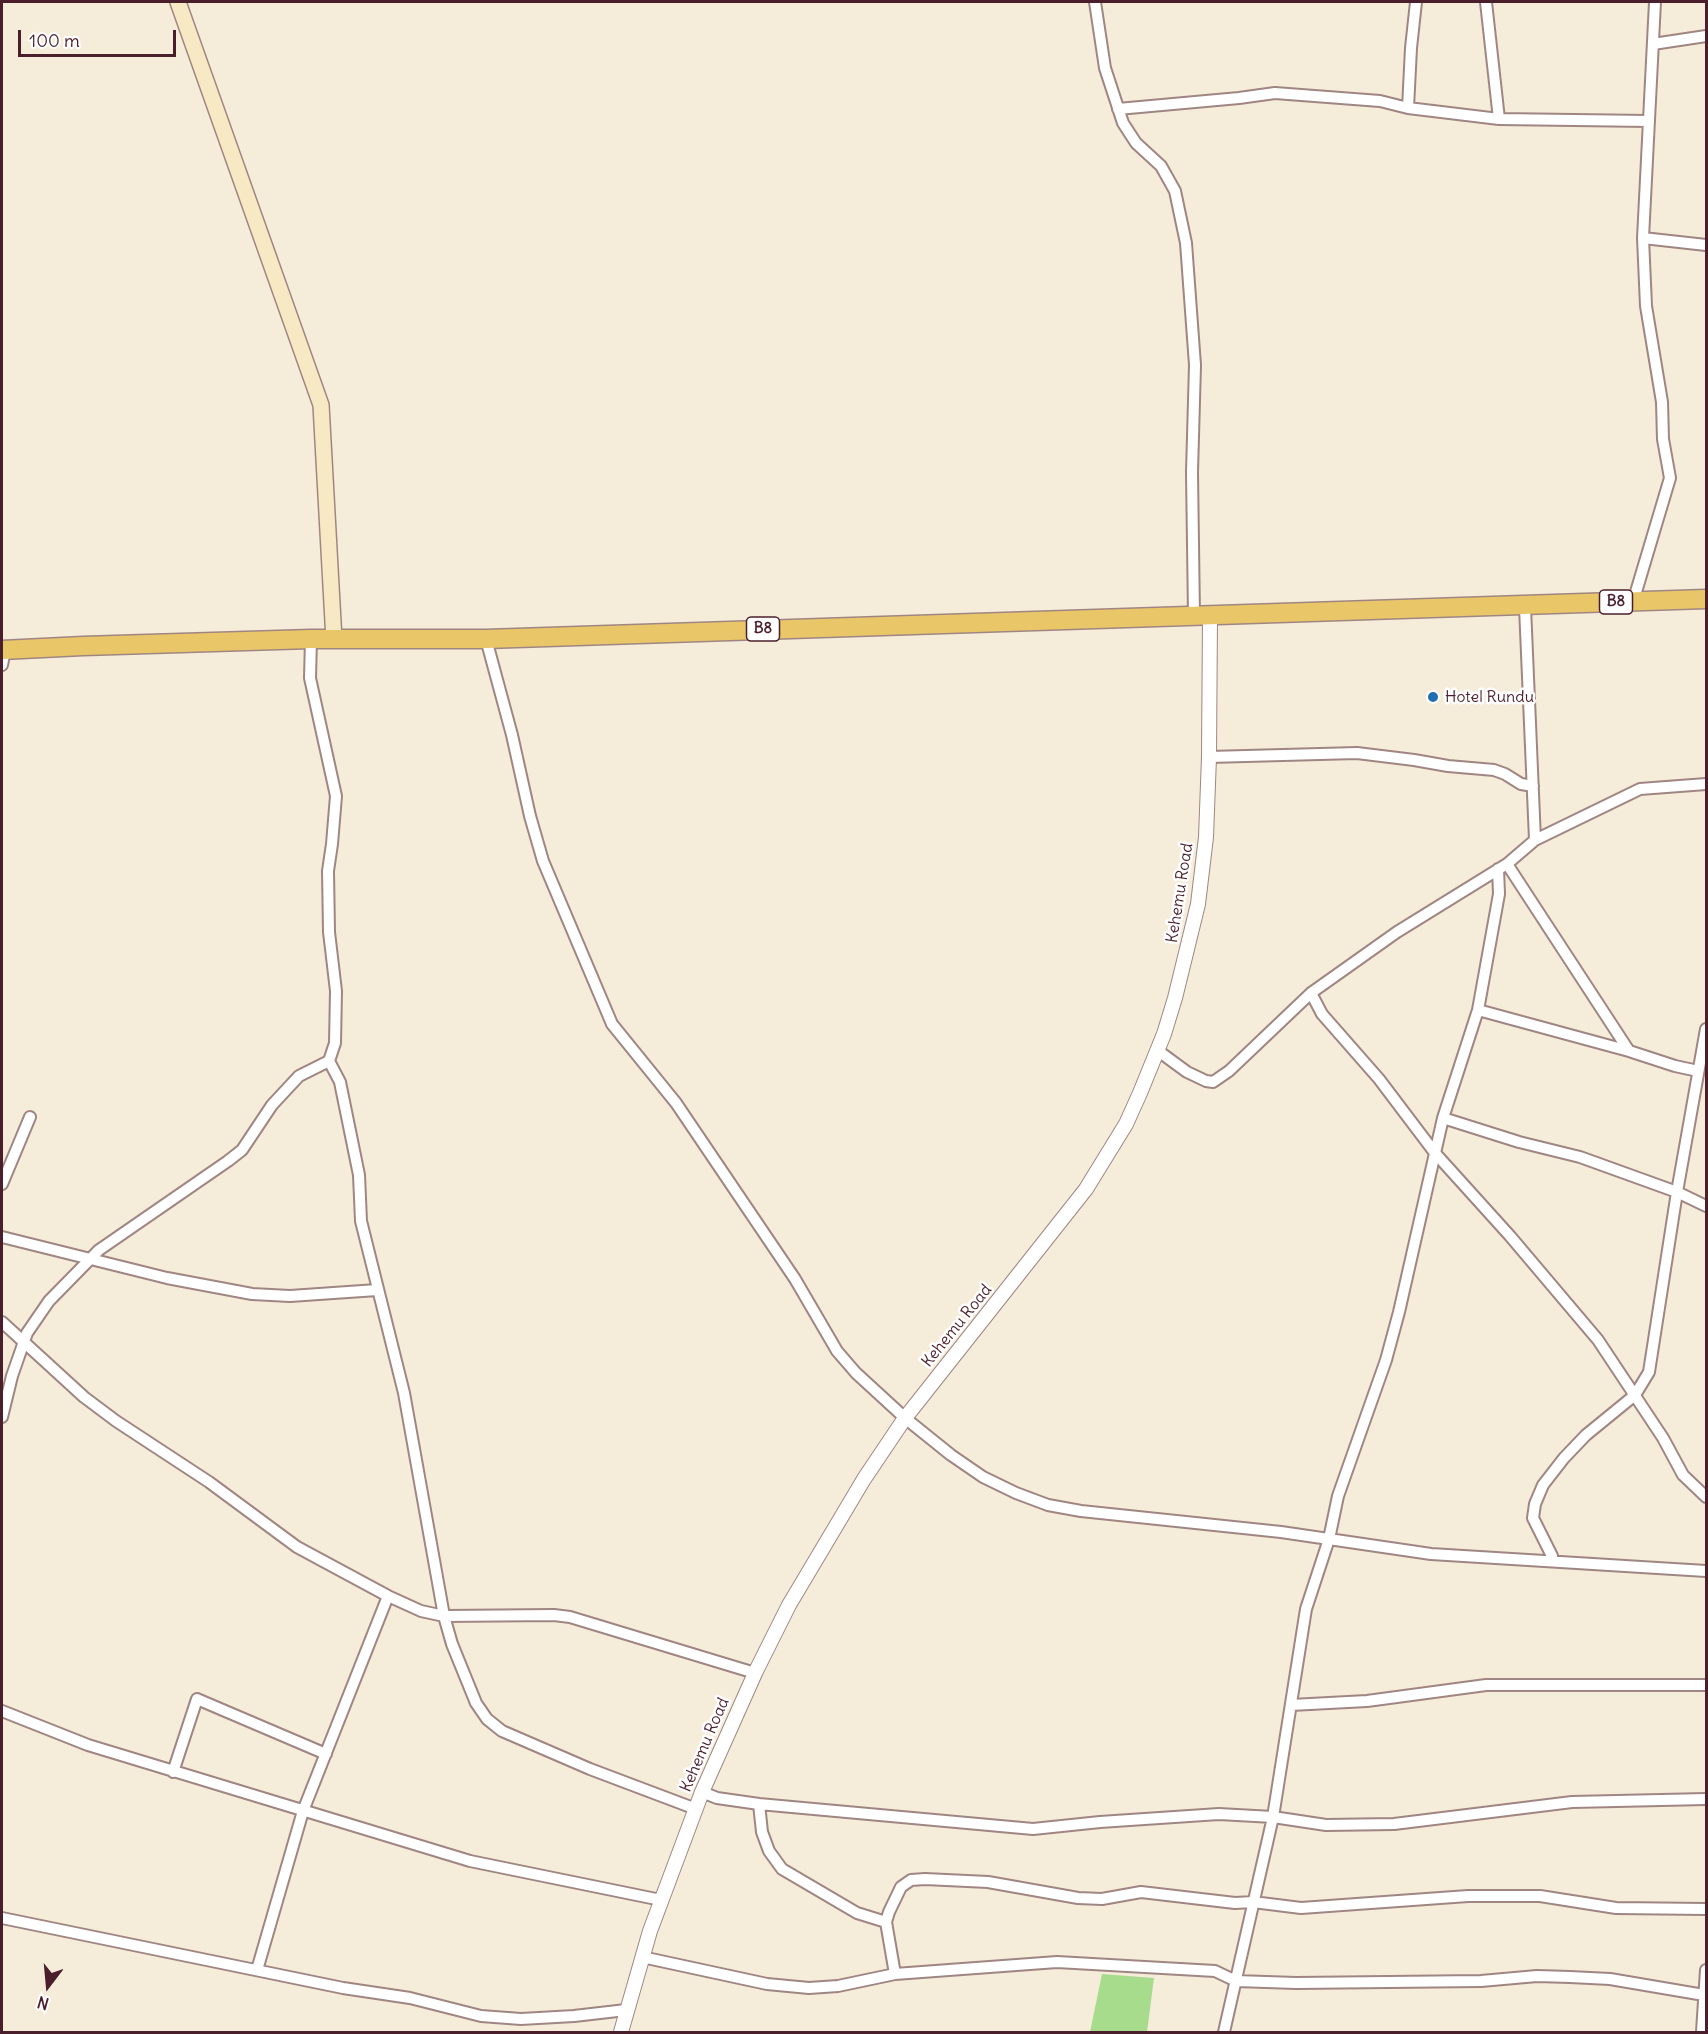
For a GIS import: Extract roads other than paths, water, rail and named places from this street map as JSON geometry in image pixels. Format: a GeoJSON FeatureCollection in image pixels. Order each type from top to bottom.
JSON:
{"type":"FeatureCollection","features":[{"type":"Feature","properties":{"kind":"highway","name":"B8"},"geometry":{"type":"LineString","coordinates":[[3,655],[83,646],[311,639],[486,639],[924,623],[1525,607],[1707,599]]}},
{"type":"Feature","properties":{"kind":"main road"},"geometry":{"type":"LineString","coordinates":[[178,2],[321,405],[334,640]]}},
{"type":"Feature","properties":{"kind":"street"},"geometry":{"type":"LineString","coordinates":[[1095,2],[1106,68],[1123,123],[1136,143],[1161,166],[1175,191],[1186,243],[1195,365],[1192,472],[1202,616]]}},
{"type":"Feature","properties":{"kind":"street"},"geometry":{"type":"LineString","coordinates":[[1408,108],[1416,2]]}},
{"type":"Feature","properties":{"kind":"street"},"geometry":{"type":"LineString","coordinates":[[1486,2],[1499,119]]}},
{"type":"Feature","properties":{"kind":"street"},"geometry":{"type":"LineString","coordinates":[[1633,602],[1670,478],[1663,439],[1660,385],[1646,306],[1643,238],[1654,2]]}},
{"type":"Feature","properties":{"kind":"street"},"geometry":{"type":"LineString","coordinates":[[1653,44],[1707,36]]}},
{"type":"Feature","properties":{"kind":"street"},"geometry":{"type":"LineString","coordinates":[[1118,109],[1275,93],[1380,100],[1408,108],[1499,119],[1649,121]]}},
{"type":"Feature","properties":{"kind":"street"},"geometry":{"type":"LineString","coordinates":[[1643,238],[1707,245]]}},
{"type":"Feature","properties":{"kind":"street"},"geometry":{"type":"LineString","coordinates":[[1525,607],[1535,840]]}},
{"type":"Feature","properties":{"kind":"street","name":"Kehemu Road"},"geometry":{"type":"LineString","coordinates":[[621,2032],[642,1957],[702,1792],[755,1673],[789,1605],[833,1529],[905,1418],[1086,1189],[1126,1124],[1157,1050],[1181,976],[1198,904],[1206,837],[1209,757],[1202,616]]}},
{"type":"Feature","properties":{"kind":"street"},"geometry":{"type":"LineString","coordinates":[[2,1417],[5,1388],[24,1340],[49,1300],[87,1260],[124,1231],[242,1150],[272,1105],[299,1076],[329,1061],[335,1043],[336,991],[329,932],[328,870],[335,823],[336,796],[310,678],[311,639]]}},
{"type":"Feature","properties":{"kind":"street"},"geometry":{"type":"LineString","coordinates":[[486,639],[543,861],[612,1024],[676,1103],[795,1279],[837,1351],[856,1373],[905,1418],[983,1478],[1048,1505],[1081,1511],[1281,1532],[1431,1554],[1707,1571]]}},
{"type":"Feature","properties":{"kind":"street"},"geometry":{"type":"LineString","coordinates":[[1209,757],[1357,753],[1494,770],[1521,784],[1533,786]]}},
{"type":"Feature","properties":{"kind":"street"},"geometry":{"type":"LineString","coordinates":[[1157,1050],[1187,1072],[1213,1082],[1229,1071],[1311,993],[1397,932],[1503,866],[1535,840],[1640,789],[1707,784]]}},
{"type":"Feature","properties":{"kind":"street"},"geometry":{"type":"LineString","coordinates":[[1224,2032],[1273,1817],[1306,1609],[1329,1539],[1338,1496],[1386,1360],[1399,1312],[1443,1118],[1478,1010],[1503,866]]}},
{"type":"Feature","properties":{"kind":"street"},"geometry":{"type":"LineString","coordinates":[[1503,866],[1629,1051]]}},
{"type":"Feature","properties":{"kind":"street"},"geometry":{"type":"LineString","coordinates":[[1311,993],[1322,1014],[1379,1079],[1435,1153],[1510,1236],[1598,1340],[1664,1438],[1683,1474],[1707,1497]]}},
{"type":"Feature","properties":{"kind":"street"},"geometry":{"type":"LineString","coordinates":[[1478,1010],[1676,1066],[1701,1066]]}},
{"type":"Feature","properties":{"kind":"street"},"geometry":{"type":"LineString","coordinates":[[1552,1561],[1552,1556],[1533,1518],[1538,1495],[1543,1485],[1586,1435],[1635,1395],[1649,1372],[1653,1359],[1677,1192],[1707,1029]]}},
{"type":"Feature","properties":{"kind":"street"},"geometry":{"type":"LineString","coordinates":[[329,1061],[340,1082],[359,1175],[361,1221],[404,1393],[444,1616],[452,1644],[476,1703],[495,1726],[558,1756],[696,1809]]}},
{"type":"Feature","properties":{"kind":"street"},"geometry":{"type":"LineString","coordinates":[[2,1184],[30,1117]]}},
{"type":"Feature","properties":{"kind":"street"},"geometry":{"type":"LineString","coordinates":[[1443,1118],[1519,1142],[1580,1157],[1677,1192],[1707,1206]]}},
{"type":"Feature","properties":{"kind":"street"},"geometry":{"type":"LineString","coordinates":[[2,1237],[87,1260],[167,1278],[267,1295],[322,1295],[377,1290]]}},
{"type":"Feature","properties":{"kind":"street"},"geometry":{"type":"LineString","coordinates":[[2,1322],[84,1397],[116,1421],[209,1482],[297,1547],[388,1596],[421,1611],[444,1616],[554,1615],[570,1617],[755,1673]]}},
{"type":"Feature","properties":{"kind":"street"},"geometry":{"type":"LineString","coordinates":[[257,1970],[303,1811],[388,1596]]}},
{"type":"Feature","properties":{"kind":"street"},"geometry":{"type":"LineString","coordinates":[[1291,1705],[1367,1701],[1486,1685],[1707,1685]]}},
{"type":"Feature","properties":{"kind":"street"},"geometry":{"type":"LineString","coordinates":[[173,1772],[196,1699],[326,1754]]}},
{"type":"Feature","properties":{"kind":"street"},"geometry":{"type":"LineString","coordinates":[[2,1711],[88,1745],[470,1861],[662,1900]]}},
{"type":"Feature","properties":{"kind":"street"},"geometry":{"type":"LineString","coordinates":[[702,1792],[717,1798],[759,1804],[1033,1829],[1219,1814],[1273,1817],[1326,1825],[1394,1824],[1572,1802],[1707,1799]]}},
{"type":"Feature","properties":{"kind":"street"},"geometry":{"type":"LineString","coordinates":[[759,1804],[762,1832],[769,1851],[782,1869],[857,1913],[886,1922]]}},
{"type":"Feature","properties":{"kind":"street"},"geometry":{"type":"LineString","coordinates":[[895,1974],[886,1922],[895,1897],[901,1887],[911,1880],[988,1882],[1078,1898],[1102,1899],[1141,1892],[1300,1908],[1458,1896],[1540,1896],[1616,1908],[1707,1909]]}},
{"type":"Feature","properties":{"kind":"street"},"geometry":{"type":"LineString","coordinates":[[2,1918],[344,1988],[410,1998],[481,2016],[521,2019],[626,2010]]}},
{"type":"Feature","properties":{"kind":"street"},"geometry":{"type":"LineString","coordinates":[[642,1957],[767,1984],[808,1988],[838,1986],[895,1974],[1057,1962],[1215,1971],[1236,1981],[1481,1981],[1537,1976],[1610,1979],[1704,1995]]}},
{"type":"Feature","properties":{"kind":"street"},"geometry":{"type":"LineString","coordinates":[[1702,2032],[1707,1970]]}},
{"type":"Feature","properties":{"kind":"place","name":"Hotel Rundu"},"geometry":{"type":"Point","coordinates":[1433,697]}}]}
